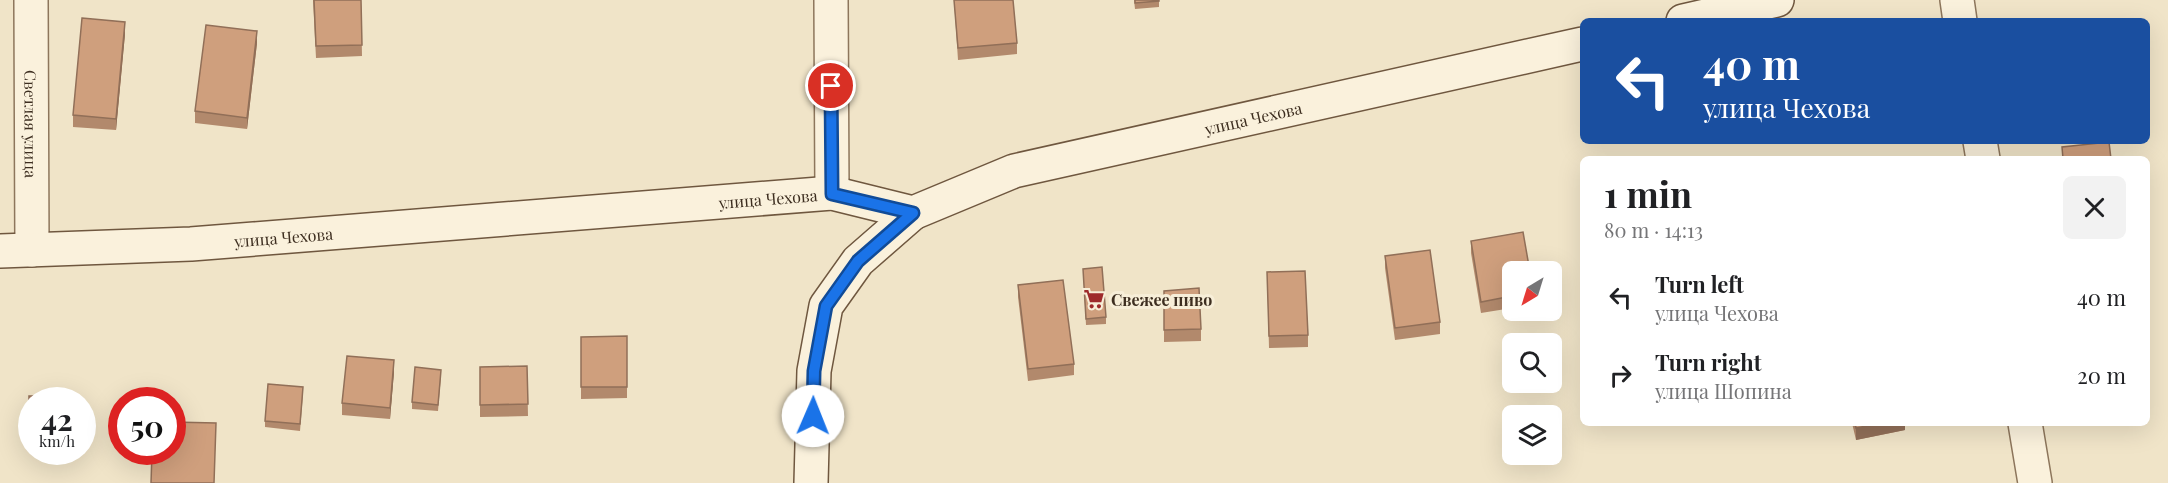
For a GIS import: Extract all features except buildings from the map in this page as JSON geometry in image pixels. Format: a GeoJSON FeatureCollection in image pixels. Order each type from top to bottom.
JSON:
{"type":"FeatureCollection","features":[{"type":"Feature","properties":{"kind":"street","name":"Светлая улица"},"geometry":{"type":"LineString","coordinates":[[16,250],[31,0]]}},
{"type":"Feature","properties":{"kind":"street"},"geometry":{"type":"LineString","coordinates":[[831,0],[832,194]]}},
{"type":"Feature","properties":{"kind":"street"},"geometry":{"type":"LineString","coordinates":[[1696,18],[1777,0]]}},
{"type":"Feature","properties":{"kind":"street"},"geometry":{"type":"LineString","coordinates":[[1957,0],[1960,18]]}},
{"type":"Feature","properties":{"kind":"street","name":"улица Чехова"},"geometry":{"type":"LineString","coordinates":[[16,250],[191,244],[832,194],[913,213],[1014,171],[1580,44]]}},
{"type":"Feature","properties":{"kind":"street"},"geometry":{"type":"LineString","coordinates":[[811,483],[814,371],[826,306],[858,261],[913,213]]}},
{"type":"Feature","properties":{"kind":"street"},"geometry":{"type":"LineString","coordinates":[[2026,426],[2035,483]]}},
{"type":"Feature","properties":{"kind":"place","name":"Свежее пиво"},"geometry":{"type":"Point","coordinates":[1094,299]}},
{"type":"Feature","properties":{"kind":"route"},"geometry":{"type":"LineString","coordinates":[[813,416],[814,371],[826,306],[858,261],[913,213],[832,194],[831,86]]}}]}
